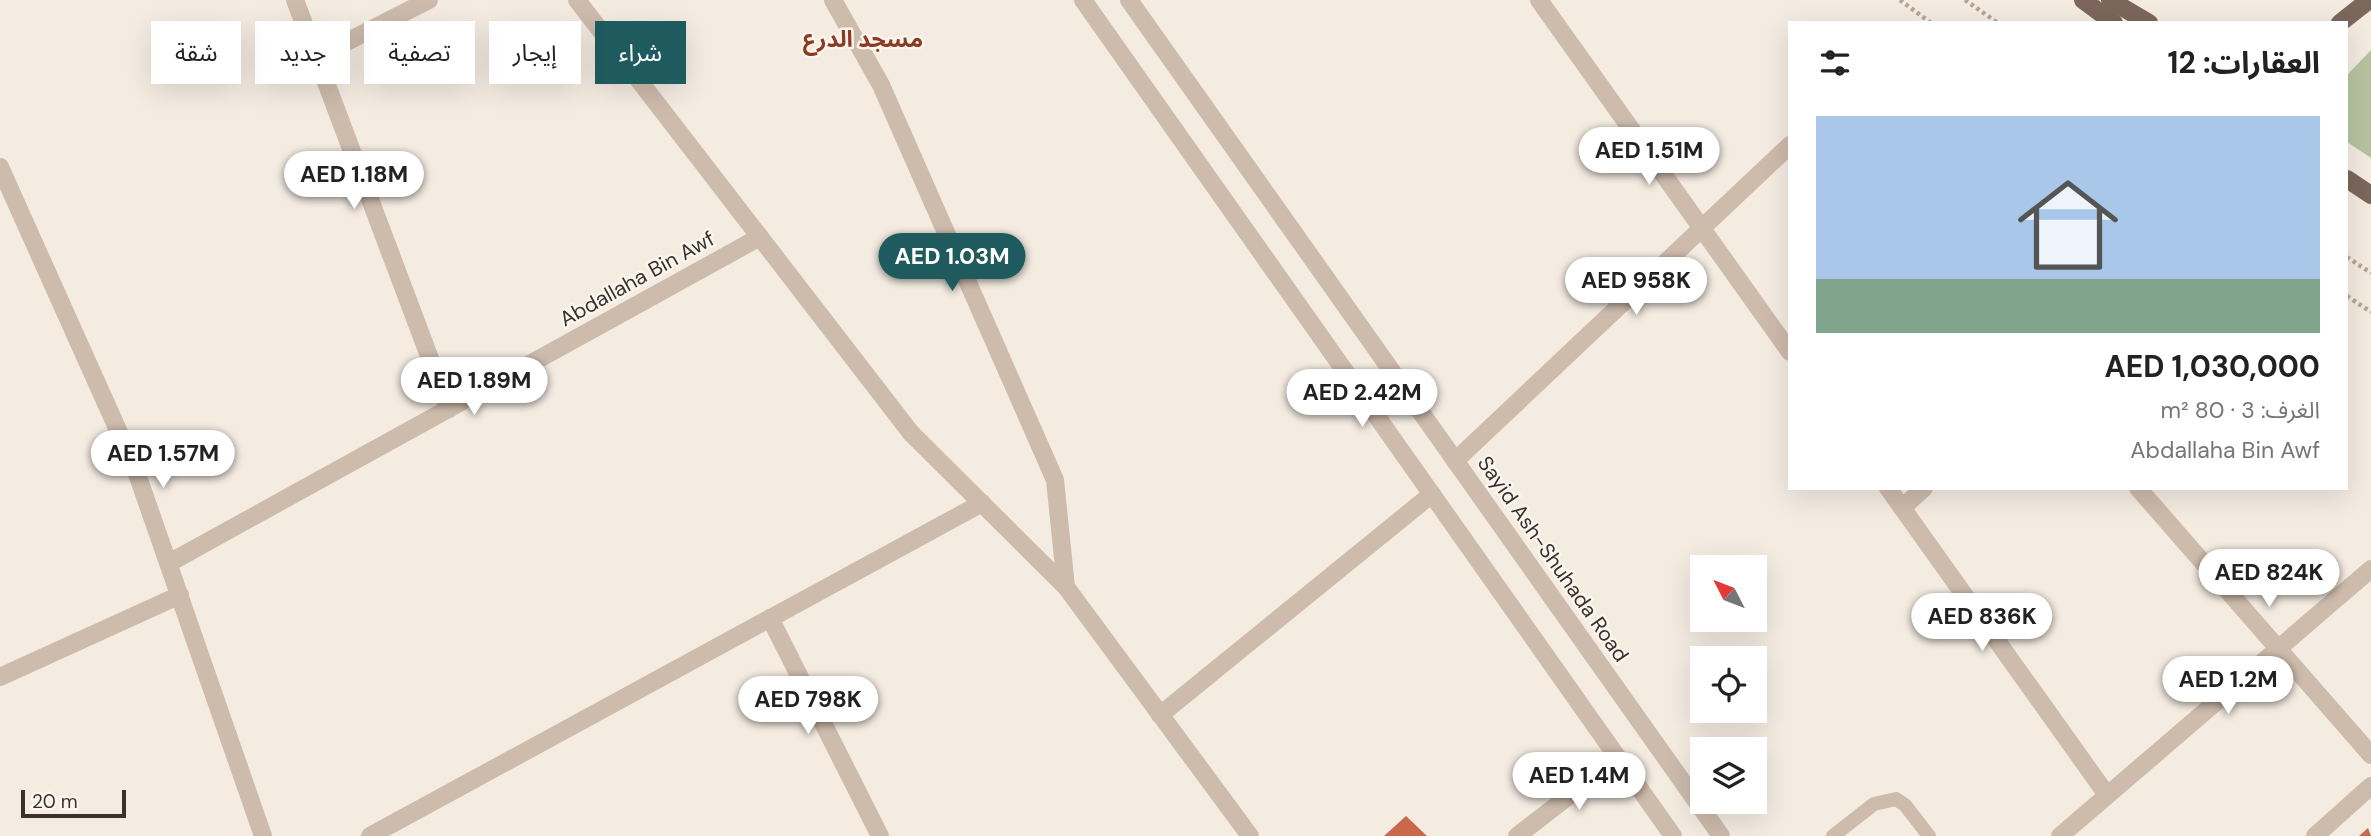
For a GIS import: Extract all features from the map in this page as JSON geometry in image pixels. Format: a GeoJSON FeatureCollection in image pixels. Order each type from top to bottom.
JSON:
{"type":"FeatureCollection","features":[{"type":"Feature","properties":{"kind":"main road"},"geometry":{"type":"LineString","coordinates":[[2083,0],[2111,21]]}},
{"type":"Feature","properties":{"kind":"main road"},"geometry":{"type":"LineString","coordinates":[[2110,0],[2147,21]]}},
{"type":"Feature","properties":{"kind":"main road"},"geometry":{"type":"LineString","coordinates":[[2343,21],[2369,0]]}},
{"type":"Feature","properties":{"kind":"main road"},"geometry":{"type":"LineString","coordinates":[[2348,180],[2371,195]]}},
{"type":"Feature","properties":{"kind":"street"},"geometry":{"type":"LineString","coordinates":[[295,0],[303,21]]}},
{"type":"Feature","properties":{"kind":"street"},"geometry":{"type":"LineString","coordinates":[[350,40],[429,0]]}},
{"type":"Feature","properties":{"kind":"street"},"geometry":{"type":"LineString","coordinates":[[577,0],[911,433],[1066,587],[1250,836]]}},
{"type":"Feature","properties":{"kind":"street"},"geometry":{"type":"LineString","coordinates":[[833,0],[881,85],[1055,480],[1066,587]]}},
{"type":"Feature","properties":{"kind":"street"},"geometry":{"type":"LineString","coordinates":[[1083,0],[1673,836]]}},
{"type":"Feature","properties":{"kind":"street","name":"Sayid Ash-Shuhada Road"},"geometry":{"type":"LineString","coordinates":[[1129,0],[1721,836]]}},
{"type":"Feature","properties":{"kind":"street"},"geometry":{"type":"LineString","coordinates":[[1539,0],[1788,349]]}},
{"type":"Feature","properties":{"kind":"street"},"geometry":{"type":"LineString","coordinates":[[327,84],[449,409]]}},
{"type":"Feature","properties":{"kind":"street"},"geometry":{"type":"LineString","coordinates":[[1455,461],[1788,147]]}},
{"type":"Feature","properties":{"kind":"street"},"geometry":{"type":"LineString","coordinates":[[0,167],[135,468],[263,836]]}},
{"type":"Feature","properties":{"kind":"street","name":"Abdallaha Bin Awf"},"geometry":{"type":"LineString","coordinates":[[169,563],[760,237]]}},
{"type":"Feature","properties":{"kind":"street"},"geometry":{"type":"LineString","coordinates":[[1889,490],[2107,795]]}},
{"type":"Feature","properties":{"kind":"street"},"geometry":{"type":"LineString","coordinates":[[1902,508],[1922,490]]}},
{"type":"Feature","properties":{"kind":"street"},"geometry":{"type":"LineString","coordinates":[[2140,490],[2371,755]]}},
{"type":"Feature","properties":{"kind":"street"},"geometry":{"type":"LineString","coordinates":[[1160,715],[1432,494]]}},
{"type":"Feature","properties":{"kind":"street"},"geometry":{"type":"LineString","coordinates":[[370,836],[982,503]]}},
{"type":"Feature","properties":{"kind":"street"},"geometry":{"type":"LineString","coordinates":[[2060,836],[2371,569]]}},
{"type":"Feature","properties":{"kind":"street"},"geometry":{"type":"LineString","coordinates":[[0,677],[180,595]]}},
{"type":"Feature","properties":{"kind":"street"},"geometry":{"type":"LineString","coordinates":[[770,618],[880,836]]}},
{"type":"Feature","properties":{"kind":"street"},"geometry":{"type":"LineString","coordinates":[[1517,836],[1618,758]]}},
{"type":"Feature","properties":{"kind":"street"},"geometry":{"type":"LineString","coordinates":[[2315,836],[2371,786]]}},
{"type":"Feature","properties":{"kind":"lane"},"geometry":{"type":"LineString","coordinates":[[1833,836],[1874,804],[1896,799],[1905,805],[1929,836]]}},
{"type":"Feature","properties":{"kind":"path"},"geometry":{"type":"LineString","coordinates":[[1900,0],[1928,21]]}},
{"type":"Feature","properties":{"kind":"path"},"geometry":{"type":"LineString","coordinates":[[1965,0],[1995,21]]}},
{"type":"Feature","properties":{"kind":"path"},"geometry":{"type":"LineString","coordinates":[[2348,258],[2371,273]]}},
{"type":"Feature","properties":{"kind":"path"},"geometry":{"type":"LineString","coordinates":[[2348,297],[2371,312]]}},
{"type":"Feature","properties":{"kind":"green space"},"geometry":{"type":"Polygon","coordinates":[[[2371,50],[2371,158],[2348,143],[2348,74],[2371,50]]]}},
{"type":"Feature","properties":{"kind":"building"},"geometry":{"type":"Polygon","coordinates":[[[1406,816],[1427,836],[1384,836],[1406,816]]]}},
{"type":"Feature","properties":{"kind":"building"},"geometry":{"type":"Polygon","coordinates":[[[2368,828],[2371,836],[2359,836],[2368,828]]]}},
{"type":"Feature","properties":{"kind":"district","name":"مسجد الدرع"},"geometry":{"type":"Point","coordinates":[863,39]}}]}
